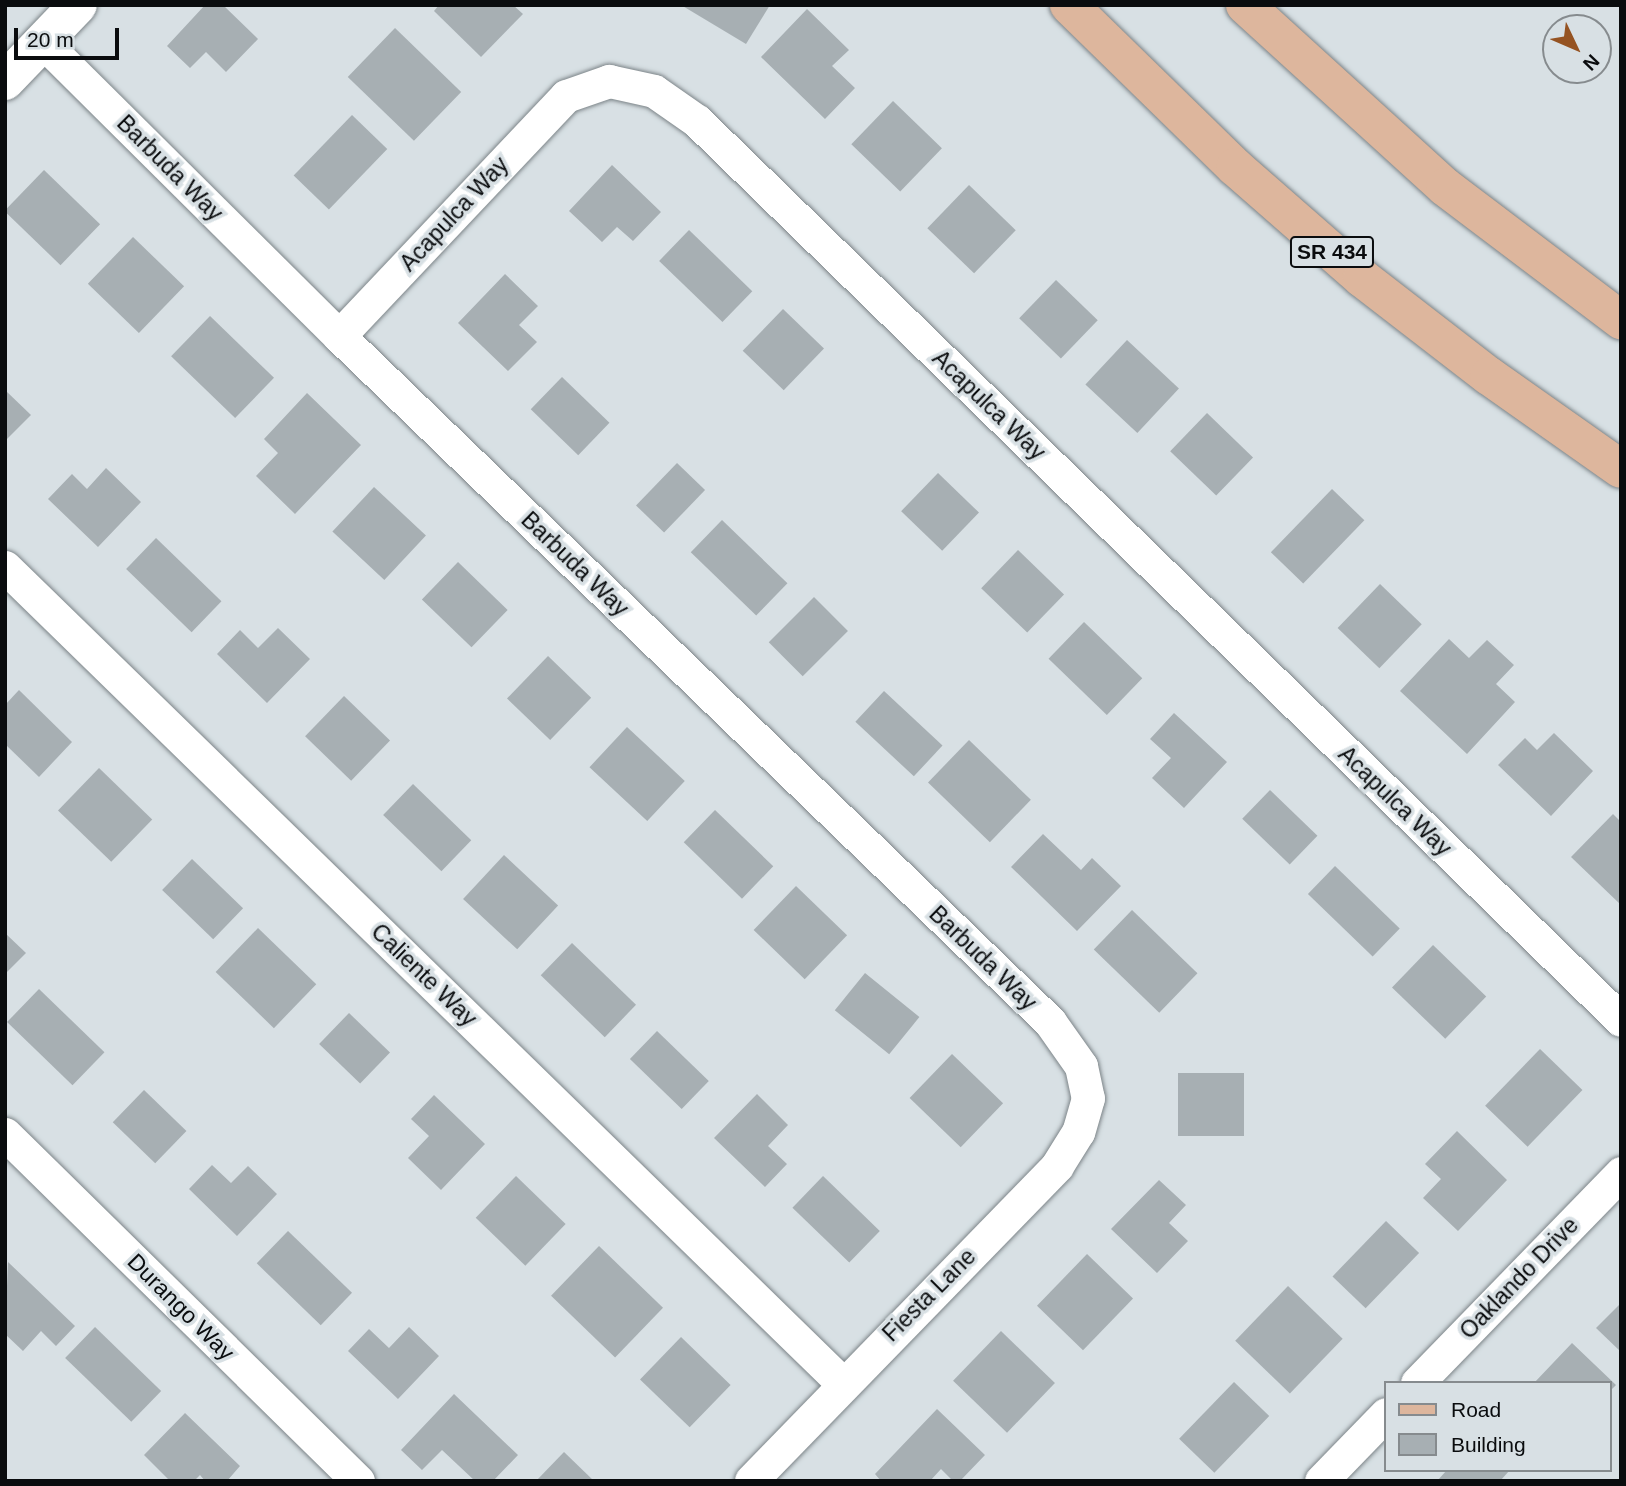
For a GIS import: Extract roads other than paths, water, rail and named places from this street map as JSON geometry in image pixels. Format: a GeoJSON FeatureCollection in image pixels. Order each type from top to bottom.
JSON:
{"type":"FeatureCollection","features":[{"type":"Feature","properties":{"kind":"main road","name":"SR 434"},"geometry":{"type":"LineString","coordinates":[[1069,5],[1235,167],[1362,278],[1489,376],[1621,468]]}},
{"type":"Feature","properties":{"kind":"main road"},"geometry":{"type":"LineString","coordinates":[[1245,5],[1445,187],[1621,320]]}},
{"type":"Feature","properties":{"kind":"street"},"geometry":{"type":"LineString","coordinates":[[5,81],[78,5]]}},
{"type":"Feature","properties":{"kind":"street","name":"Barbuda Way"},"geometry":{"type":"LineString","coordinates":[[43,42],[339,336],[1050,1022],[1081,1066],[1088,1098]]}},
{"type":"Feature","properties":{"kind":"street","name":"Acapulca Way"},"geometry":{"type":"LineString","coordinates":[[339,336],[566,96],[609,81],[654,91],[696,121],[1621,1020]]}},
{"type":"Feature","properties":{"kind":"street","name":"Caliente Way"},"geometry":{"type":"LineString","coordinates":[[5,567],[842,1383]]}},
{"type":"Feature","properties":{"kind":"street","name":"Fiesta Lane"},"geometry":{"type":"LineString","coordinates":[[751,1481],[842,1383],[1057,1166],[1078,1132],[1088,1098]]}},
{"type":"Feature","properties":{"kind":"street","name":"Durango Way"},"geometry":{"type":"LineString","coordinates":[[5,1134],[358,1481]]}},
{"type":"Feature","properties":{"kind":"street","name":"Oaklando Drive"},"geometry":{"type":"LineString","coordinates":[[1419,1381],[1621,1173]]}},
{"type":"Feature","properties":{"kind":"street"},"geometry":{"type":"LineString","coordinates":[[1321,1481],[1384,1416]]}}]}
